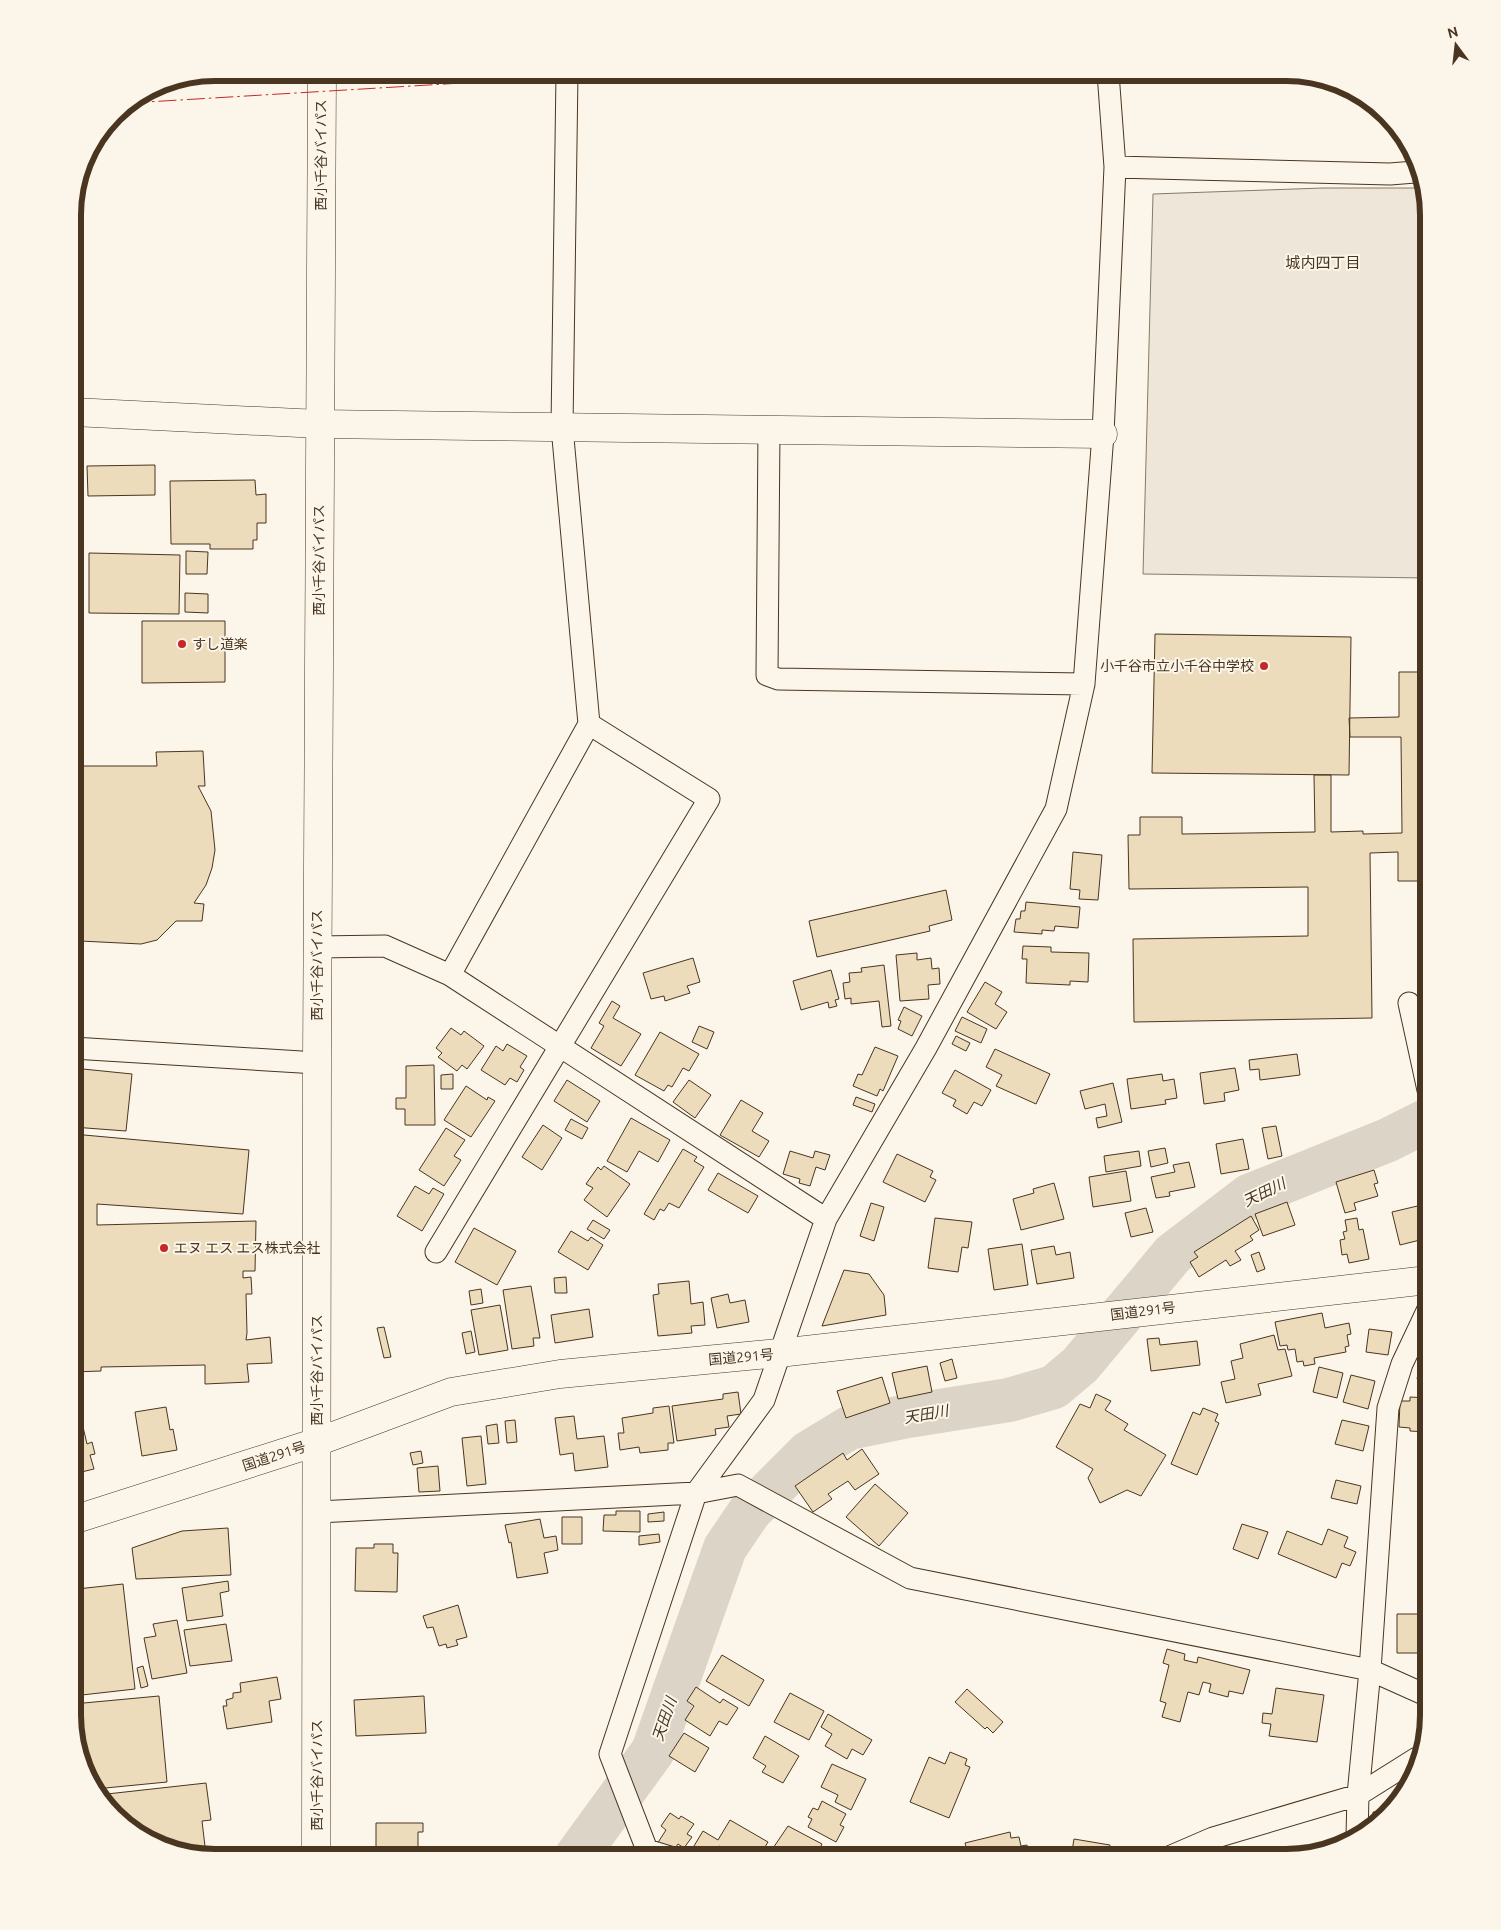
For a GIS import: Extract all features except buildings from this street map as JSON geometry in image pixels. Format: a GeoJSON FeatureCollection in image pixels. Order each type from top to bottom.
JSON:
{"type":"FeatureCollection","features":[{"type":"Feature","properties":{"kind":"main road","name":"西小千谷バイパス"},"geometry":{"type":"LineString","coordinates":[[316,1849],[318,1512],[317,947],[322,82]]}},
{"type":"Feature","properties":{"kind":"main road"},"geometry":{"type":"LineString","coordinates":[[82,412],[319,424],[1103,434]]}},
{"type":"Feature","properties":{"kind":"main road","name":"国道291号"},"geometry":{"type":"LineString","coordinates":[[81,1517],[317,1442],[451,1392],[560,1374],[779,1353],[1420,1281]]}},
{"type":"Feature","properties":{"kind":"street"},"geometry":{"type":"LineString","coordinates":[[450,975],[589,724],[562,427],[567,82]]}},
{"type":"Feature","properties":{"kind":"street"},"geometry":{"type":"LineString","coordinates":[[641,1849],[610,1754],[696,1493],[764,1400],[826,1219],[926,1048],[1056,809],[1084,684],[1103,434],[1115,167],[1109,82]]}},
{"type":"Feature","properties":{"kind":"street"},"geometry":{"type":"LineString","coordinates":[[1115,167],[1390,174],[1413,172]]}},
{"type":"Feature","properties":{"kind":"street"},"geometry":{"type":"LineString","coordinates":[[768,430],[767,676],[778,679],[1084,684]]}},
{"type":"Feature","properties":{"kind":"street"},"geometry":{"type":"LineString","coordinates":[[436,1252],[708,799],[589,724]]}},
{"type":"Feature","properties":{"kind":"street"},"geometry":{"type":"LineString","coordinates":[[317,947],[386,946],[450,975],[826,1219]]}},
{"type":"Feature","properties":{"kind":"street"},"geometry":{"type":"LineString","coordinates":[[1409,1003],[1420,1053]]}},
{"type":"Feature","properties":{"kind":"street"},"geometry":{"type":"LineString","coordinates":[[81,1049],[317,1063]]}},
{"type":"Feature","properties":{"kind":"street"},"geometry":{"type":"LineString","coordinates":[[1357,1828],[1358,1795],[1370,1670],[1388,1408],[1402,1364],[1420,1327]]}},
{"type":"Feature","properties":{"kind":"street"},"geometry":{"type":"LineString","coordinates":[[318,1512],[696,1493],[738,1485],[910,1578],[1370,1670],[1420,1692]]}},
{"type":"Feature","properties":{"kind":"street"},"geometry":{"type":"LineString","coordinates":[[1189,1849],[1213,1838],[1358,1795],[1411,1762]]}},
{"type":"Feature","properties":{"kind":"shaded area"},"geometry":{"type":"Polygon","coordinates":[[[1323,188],[1417,188],[1420,215],[1420,578],[1143,574],[1153,194],[1323,188]]]}},
{"type":"Feature","properties":{"kind":"waterway","name":"天田川"},"geometry":{"type":"LineString","coordinates":[[582,1849],[653,1751],[725,1548],[750,1511],[808,1453],[849,1428],[908,1416],[1009,1400],[1054,1387],[1080,1365],[1173,1254],[1249,1196],[1388,1140],[1420,1124]]}},
{"type":"Feature","properties":{"kind":"power"},"geometry":{"type":"LineString","coordinates":[[144,102],[478,82]]}},
{"type":"Feature","properties":{"kind":"place","name":"すし道楽"},"geometry":{"type":"Point","coordinates":[182,644]}},
{"type":"Feature","properties":{"kind":"place","name":"小千谷市立小千谷中学校"},"geometry":{"type":"Point","coordinates":[1264,666]}},
{"type":"Feature","properties":{"kind":"place","name":"エヌ エス エス株式会社"},"geometry":{"type":"Point","coordinates":[164,1248]}},
{"type":"Feature","properties":{"kind":"district","name":"城内四丁目"},"geometry":{"type":"Point","coordinates":[1323,262]}}]}
